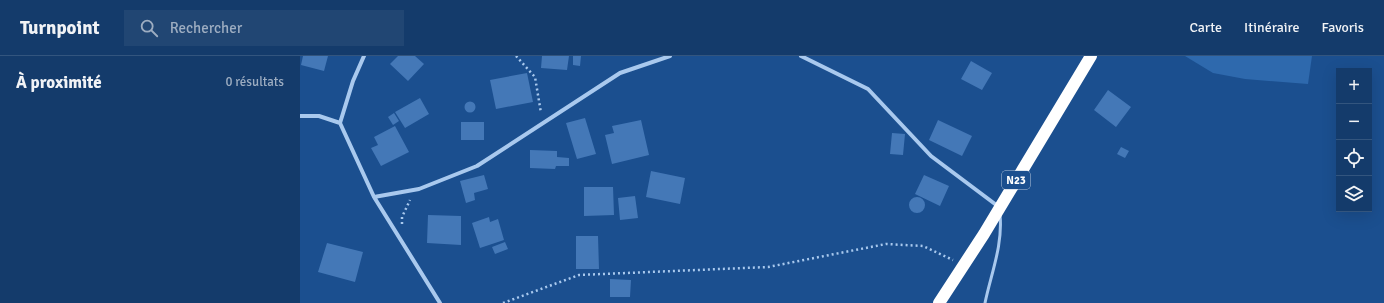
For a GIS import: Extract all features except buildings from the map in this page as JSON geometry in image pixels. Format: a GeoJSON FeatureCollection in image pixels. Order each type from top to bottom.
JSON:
{"type":"FeatureCollection","features":[{"type":"Feature","properties":{"kind":"highway","name":"N23"},"geometry":{"type":"LineString","coordinates":[[939,303],[984,234],[1091,56]]}},
{"type":"Feature","properties":{"kind":"street"},"geometry":{"type":"LineString","coordinates":[[364,56],[353,81],[340,123],[374,197],[440,303]]}},
{"type":"Feature","properties":{"kind":"street"},"geometry":{"type":"LineString","coordinates":[[374,197],[419,189],[477,166],[620,73],[670,56]]}},
{"type":"Feature","properties":{"kind":"street"},"geometry":{"type":"LineString","coordinates":[[801,56],[868,90],[931,156],[999,207]]}},
{"type":"Feature","properties":{"kind":"street"},"geometry":{"type":"LineString","coordinates":[[300,116],[319,116],[340,123]]}},
{"type":"Feature","properties":{"kind":"lane"},"geometry":{"type":"LineString","coordinates":[[985,303],[995,266],[1001,227],[999,207]]}},
{"type":"Feature","properties":{"kind":"path"},"geometry":{"type":"LineString","coordinates":[[516,56],[535,77],[543,123]]}},
{"type":"Feature","properties":{"kind":"path"},"geometry":{"type":"LineString","coordinates":[[403,244],[401,230],[402,217],[409,201],[419,189]]}},
{"type":"Feature","properties":{"kind":"path"},"geometry":{"type":"LineString","coordinates":[[504,303],[579,275],[768,267],[886,244],[923,246],[964,265]]}},
{"type":"Feature","properties":{"kind":"shaded area"},"geometry":{"type":"Polygon","coordinates":[[[1185,56],[1312,56],[1308,84],[1245,79],[1213,73],[1185,56]]]}}]}
